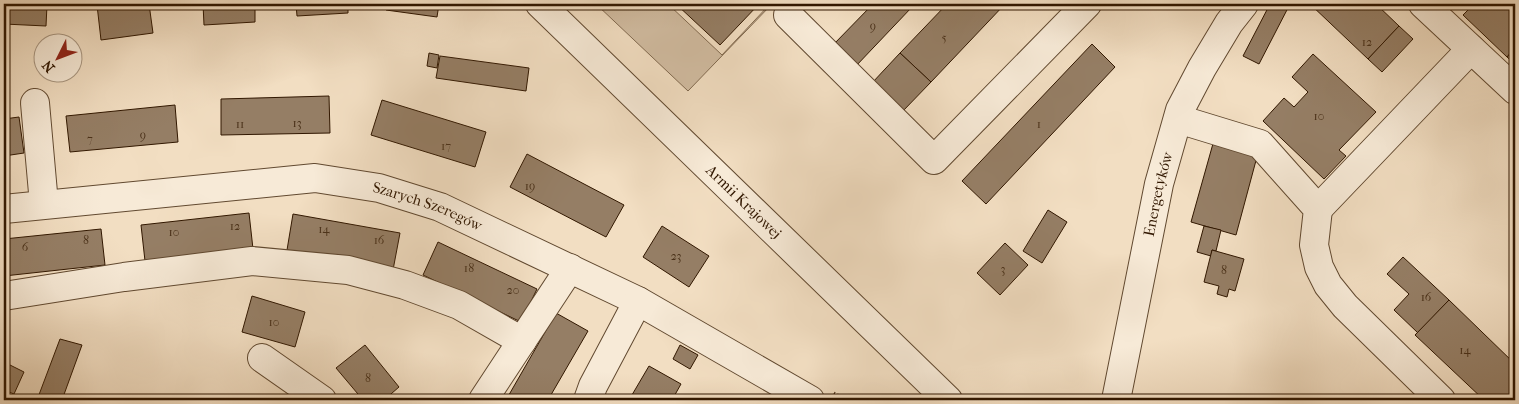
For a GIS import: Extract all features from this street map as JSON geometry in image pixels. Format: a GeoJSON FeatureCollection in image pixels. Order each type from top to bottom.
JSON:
{"type":"FeatureCollection","features":[{"type":"Feature","properties":{"kind":"street","name":"Armii Krajowej"},"geometry":{"type":"LineString","coordinates":[[540,4],[948,400]]}},
{"type":"Feature","properties":{"kind":"street"},"geometry":{"type":"LineString","coordinates":[[788,15],[934,160],[1087,4]]}},
{"type":"Feature","properties":{"kind":"street","name":"Energetyków"},"geometry":{"type":"LineString","coordinates":[[1116,400],[1159,184],[1180,110],[1229,23],[1244,4]]}},
{"type":"Feature","properties":{"kind":"street"},"geometry":{"type":"LineString","coordinates":[[1422,4],[1515,90]]}},
{"type":"Feature","properties":{"kind":"street"},"geometry":{"type":"LineString","coordinates":[[1441,400],[1344,306],[1328,286],[1319,267],[1314,245],[1318,209],[1471,49]]}},
{"type":"Feature","properties":{"kind":"street"},"geometry":{"type":"LineString","coordinates":[[35,103],[44,204]]}},
{"type":"Feature","properties":{"kind":"street"},"geometry":{"type":"LineString","coordinates":[[1178,119],[1260,144],[1318,209]]}},
{"type":"Feature","properties":{"kind":"street","name":"Szarych Szeregów"},"geometry":{"type":"LineString","coordinates":[[4,208],[314,178],[379,188],[440,207],[638,301],[810,400]]}},
{"type":"Feature","properties":{"kind":"street"},"geometry":{"type":"LineString","coordinates":[[4,296],[124,276],[252,261],[348,270],[405,285],[459,305],[522,341]]}},
{"type":"Feature","properties":{"kind":"street"},"geometry":{"type":"LineString","coordinates":[[483,400],[570,268]]}},
{"type":"Feature","properties":{"kind":"street"},"geometry":{"type":"LineString","coordinates":[[588,400],[593,386],[638,301]]}},
{"type":"Feature","properties":{"kind":"street"},"geometry":{"type":"LineString","coordinates":[[262,358],[322,400]]}},
{"type":"Feature","properties":{"kind":"shaded area"},"geometry":{"type":"Polygon","coordinates":[[[596,4],[668,4],[722,55],[772,4],[688,91],[596,4]]]}},
{"type":"Feature","properties":{"kind":"building"},"geometry":{"type":"Polygon","coordinates":[[[4,4],[47,5],[46,26],[4,24],[4,4]]]}},
{"type":"Feature","properties":{"kind":"building"},"geometry":{"type":"Polygon","coordinates":[[[149,4],[153,33],[101,40],[97,5],[149,4]]]}},
{"type":"Feature","properties":{"kind":"building"},"geometry":{"type":"Polygon","coordinates":[[[203,4],[255,4],[255,22],[204,25],[203,4]]]}},
{"type":"Feature","properties":{"kind":"building"},"geometry":{"type":"Polygon","coordinates":[[[296,4],[348,4],[348,13],[297,16],[296,4]]]}},
{"type":"Feature","properties":{"kind":"building"},"geometry":{"type":"Polygon","coordinates":[[[387,4],[439,4],[437,17],[386,10],[387,4]]]}},
{"type":"Feature","properties":{"kind":"building"},"geometry":{"type":"Polygon","coordinates":[[[676,4],[759,4],[720,45],[676,4]]]}},
{"type":"Feature","properties":{"kind":"building"},"geometry":{"type":"Polygon","coordinates":[[[873,4],[909,4],[912,7],[855,67],[833,45],[873,4]]]}},
{"type":"Feature","properties":{"kind":"building"},"geometry":{"type":"Polygon","coordinates":[[[947,4],[1005,4],[931,82],[900,53],[947,4]]]}},
{"type":"Feature","properties":{"kind":"building"},"geometry":{"type":"Polygon","coordinates":[[[1270,4],[1290,4],[1259,64],[1243,56],[1270,4]]]}},
{"type":"Feature","properties":{"kind":"building"},"geometry":{"type":"Polygon","coordinates":[[[1310,4],[1376,4],[1399,26],[1368,59],[1310,4]]]}},
{"type":"Feature","properties":{"kind":"building"},"geometry":{"type":"Polygon","coordinates":[[[1474,4],[1515,4],[1515,48],[1507,57],[1463,15],[1474,4]]]}},
{"type":"Feature","properties":{"kind":"building"},"geometry":{"type":"Polygon","coordinates":[[[1399,26],[1413,39],[1382,72],[1368,59],[1399,26]]]}},
{"type":"Feature","properties":{"kind":"building"},"geometry":{"type":"Polygon","coordinates":[[[1092,44],[1115,67],[986,204],[962,181],[1092,44]]]}},
{"type":"Feature","properties":{"kind":"building"},"geometry":{"type":"Polygon","coordinates":[[[1515,48],[1515,64],[1507,57],[1515,48]]]}},
{"type":"Feature","properties":{"kind":"building"},"geometry":{"type":"Polygon","coordinates":[[[429,53],[439,55],[437,68],[427,66],[429,53]]]}},
{"type":"Feature","properties":{"kind":"building"},"geometry":{"type":"Polygon","coordinates":[[[900,53],[931,82],[902,112],[872,83],[900,53]]]}},
{"type":"Feature","properties":{"kind":"building"},"geometry":{"type":"Polygon","coordinates":[[[1313,54],[1376,112],[1339,150],[1346,156],[1324,179],[1263,121],[1284,98],[1294,107],[1308,92],[1292,77],[1313,54]]]}},
{"type":"Feature","properties":{"kind":"building"},"geometry":{"type":"Polygon","coordinates":[[[440,56],[529,68],[526,91],[436,78],[440,56]]]}},
{"type":"Feature","properties":{"kind":"building"},"geometry":{"type":"Polygon","coordinates":[[[329,96],[330,133],[221,135],[221,99],[329,96]]]}},
{"type":"Feature","properties":{"kind":"building"},"geometry":{"type":"Polygon","coordinates":[[[382,100],[486,132],[475,167],[371,135],[382,100]]]}},
{"type":"Feature","properties":{"kind":"building"},"geometry":{"type":"Polygon","coordinates":[[[175,105],[178,142],[70,152],[66,116],[175,105]]]}},
{"type":"Feature","properties":{"kind":"building"},"geometry":{"type":"Polygon","coordinates":[[[19,117],[24,153],[4,156],[4,119],[19,117]]]}},
{"type":"Feature","properties":{"kind":"building"},"geometry":{"type":"Polygon","coordinates":[[[1214,140],[1258,153],[1236,235],[1191,222],[1214,140]]]}},
{"type":"Feature","properties":{"kind":"building"},"geometry":{"type":"Polygon","coordinates":[[[527,154],[624,205],[606,237],[510,187],[527,154]]]}},
{"type":"Feature","properties":{"kind":"building"},"geometry":{"type":"Polygon","coordinates":[[[1048,210],[1067,222],[1042,263],[1023,251],[1048,210]]]}},
{"type":"Feature","properties":{"kind":"building"},"geometry":{"type":"Polygon","coordinates":[[[249,213],[253,249],[145,261],[141,225],[249,213]]]}},
{"type":"Feature","properties":{"kind":"building"},"geometry":{"type":"Polygon","coordinates":[[[293,214],[400,233],[393,270],[287,250],[293,214]]]}},
{"type":"Feature","properties":{"kind":"building"},"geometry":{"type":"Polygon","coordinates":[[[662,226],[709,256],[689,287],[643,257],[662,226]]]}},
{"type":"Feature","properties":{"kind":"building"},"geometry":{"type":"Polygon","coordinates":[[[1204,226],[1221,230],[1216,251],[1212,250],[1211,256],[1197,252],[1204,226]]]}},
{"type":"Feature","properties":{"kind":"building"},"geometry":{"type":"Polygon","coordinates":[[[101,229],[105,265],[4,276],[4,239],[101,229]]]}},
{"type":"Feature","properties":{"kind":"building"},"geometry":{"type":"Polygon","coordinates":[[[438,242],[537,289],[521,322],[423,275],[438,242]]]}},
{"type":"Feature","properties":{"kind":"building"},"geometry":{"type":"Polygon","coordinates":[[[1005,243],[1028,265],[1000,295],[977,273],[1005,243]]]}},
{"type":"Feature","properties":{"kind":"building"},"geometry":{"type":"Polygon","coordinates":[[[1212,250],[1244,259],[1235,291],[1229,289],[1227,297],[1217,294],[1219,286],[1204,282],[1212,250]]]}},
{"type":"Feature","properties":{"kind":"building"},"geometry":{"type":"Polygon","coordinates":[[[1403,257],[1449,300],[1418,333],[1394,310],[1409,294],[1387,274],[1403,257]]]}},
{"type":"Feature","properties":{"kind":"building"},"geometry":{"type":"Polygon","coordinates":[[[252,296],[305,312],[295,347],[242,332],[252,296]]]}},
{"type":"Feature","properties":{"kind":"building"},"geometry":{"type":"Polygon","coordinates":[[[1449,300],[1515,364],[1515,400],[1484,400],[1415,335],[1449,300]]]}},
{"type":"Feature","properties":{"kind":"building"},"geometry":{"type":"Polygon","coordinates":[[[556,313],[588,331],[548,400],[506,400],[556,313]]]}},
{"type":"Feature","properties":{"kind":"building"},"geometry":{"type":"Polygon","coordinates":[[[60,339],[82,345],[62,400],[37,400],[60,339]]]}},
{"type":"Feature","properties":{"kind":"building"},"geometry":{"type":"Polygon","coordinates":[[[365,345],[399,387],[384,400],[363,400],[336,368],[365,345]]]}},
{"type":"Feature","properties":{"kind":"building"},"geometry":{"type":"Polygon","coordinates":[[[680,345],[698,355],[690,369],[673,359],[680,345]]]}},
{"type":"Feature","properties":{"kind":"building"},"geometry":{"type":"Polygon","coordinates":[[[4,362],[24,372],[14,394],[4,390],[4,362]]]}},
{"type":"Feature","properties":{"kind":"building"},"geometry":{"type":"Polygon","coordinates":[[[649,366],[681,384],[672,400],[629,400],[649,366]]]}}]}
